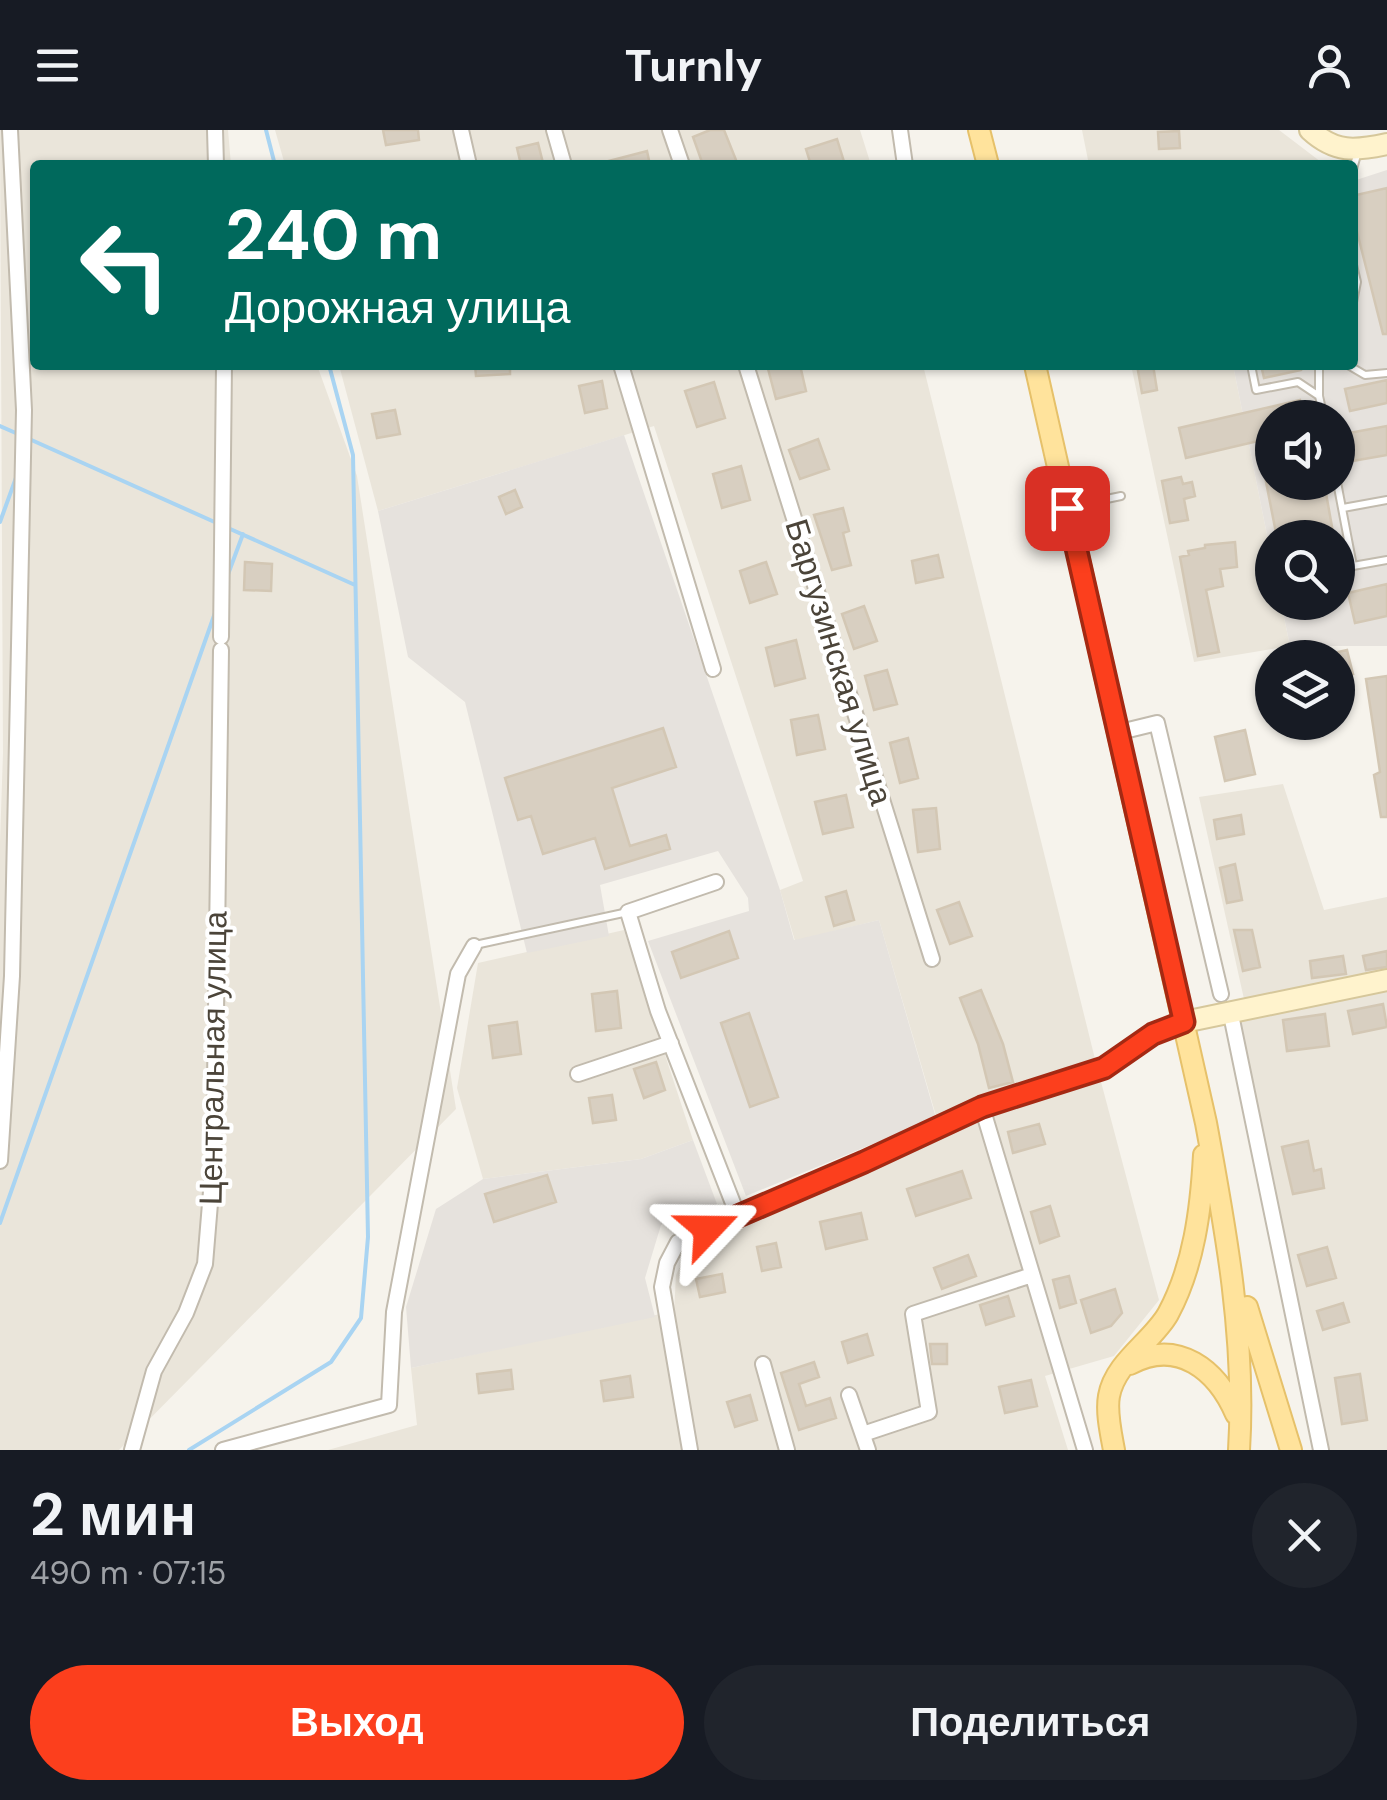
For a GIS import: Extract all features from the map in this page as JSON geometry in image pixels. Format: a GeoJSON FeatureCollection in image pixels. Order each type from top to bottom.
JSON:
{"type":"FeatureCollection","features":[{"type":"Feature","properties":{"kind":"main road"},"geometry":{"type":"LineString","coordinates":[[979,130],[987,160]]}},
{"type":"Feature","properties":{"kind":"main road"},"geometry":{"type":"LineString","coordinates":[[1035,370],[1206,1123],[1238,1322],[1239,1450]]}},
{"type":"Feature","properties":{"kind":"main road"},"geometry":{"type":"LineString","coordinates":[[1114,1450],[1108,1399],[1113,1382],[1167,1316],[1189,1260],[1201,1197],[1206,1123]]}},
{"type":"Feature","properties":{"kind":"main road"},"geometry":{"type":"LineString","coordinates":[[1228,1242],[1290,1450]]}},
{"type":"Feature","properties":{"kind":"main road"},"geometry":{"type":"LineString","coordinates":[[1247,1307],[1254,1403],[1252,1450]]}},
{"type":"Feature","properties":{"kind":"main road"},"geometry":{"type":"LineString","coordinates":[[1123,1368],[1149,1354],[1191,1360],[1213,1377],[1228,1396],[1240,1426]]}},
{"type":"Feature","properties":{"kind":"street"},"geometry":{"type":"LineString","coordinates":[[0,1161],[12,976],[24,410],[10,130]]}},
{"type":"Feature","properties":{"kind":"street"},"geometry":{"type":"LineString","coordinates":[[214,130],[216,160]]}},
{"type":"Feature","properties":{"kind":"street"},"geometry":{"type":"LineString","coordinates":[[462,130],[467,160]]}},
{"type":"Feature","properties":{"kind":"street"},"geometry":{"type":"LineString","coordinates":[[554,130],[563,160]]}},
{"type":"Feature","properties":{"kind":"street"},"geometry":{"type":"LineString","coordinates":[[670,130],[680,160]]}},
{"type":"Feature","properties":{"kind":"street"},"geometry":{"type":"LineString","coordinates":[[900,130],[904,160]]}},
{"type":"Feature","properties":{"kind":"street"},"geometry":{"type":"LineString","coordinates":[[1314,131],[1323,143],[1342,150],[1387,144]]}},
{"type":"Feature","properties":{"kind":"street","name":"Центральная улица"},"geometry":{"type":"LineString","coordinates":[[132,1450],[154,1371],[186,1313],[205,1264],[214,1155],[224,370]]}},
{"type":"Feature","properties":{"kind":"street"},"geometry":{"type":"LineString","coordinates":[[622,370],[714,669]]}},
{"type":"Feature","properties":{"kind":"street","name":"Баргузинская улица"},"geometry":{"type":"LineString","coordinates":[[748,370],[932,959]]}},
{"type":"Feature","properties":{"kind":"street"},"geometry":{"type":"LineString","coordinates":[[1116,733],[1157,723],[1225,1002],[1321,1450]]}},
{"type":"Feature","properties":{"kind":"street"},"geometry":{"type":"LineString","coordinates":[[716,882],[628,912],[670,1043],[738,1216]]}},
{"type":"Feature","properties":{"kind":"street"},"geometry":{"type":"LineString","coordinates":[[223,1450],[389,1405],[394,1312],[458,974],[474,946]]}},
{"type":"Feature","properties":{"kind":"street"},"geometry":{"type":"LineString","coordinates":[[690,1450],[662,1287],[667,1262],[678,1242],[982,1107],[1104,1068],[1153,1034],[1225,1002],[1387,980]]}},
{"type":"Feature","properties":{"kind":"street"},"geometry":{"type":"LineString","coordinates":[[578,1074],[670,1043]]}},
{"type":"Feature","properties":{"kind":"street"},"geometry":{"type":"LineString","coordinates":[[982,1107],[1085,1450]]}},
{"type":"Feature","properties":{"kind":"street"},"geometry":{"type":"LineString","coordinates":[[863,1434],[929,1412],[913,1314],[1032,1275]]}},
{"type":"Feature","properties":{"kind":"street"},"geometry":{"type":"LineString","coordinates":[[763,1364],[787,1450]]}},
{"type":"Feature","properties":{"kind":"street"},"geometry":{"type":"LineString","coordinates":[[849,1395],[868,1450]]}},
{"type":"Feature","properties":{"kind":"lane"},"geometry":{"type":"LineString","coordinates":[[1356,160],[1359,150]]}},
{"type":"Feature","properties":{"kind":"lane"},"geometry":{"type":"LineString","coordinates":[[1252,370],[1256,390],[1298,382],[1319,396]]}},
{"type":"Feature","properties":{"kind":"lane"},"geometry":{"type":"LineString","coordinates":[[1319,370],[1320,400]]}},
{"type":"Feature","properties":{"kind":"lane"},"geometry":{"type":"LineString","coordinates":[[1357,370],[1366,375],[1387,373]]}},
{"type":"Feature","properties":{"kind":"lane"},"geometry":{"type":"LineString","coordinates":[[1067,508],[1121,496]]}},
{"type":"Feature","properties":{"kind":"lane"},"geometry":{"type":"LineString","coordinates":[[1341,500],[1353,566],[1387,560]]}},
{"type":"Feature","properties":{"kind":"lane"},"geometry":{"type":"LineString","coordinates":[[1343,508],[1387,500]]}},
{"type":"Feature","properties":{"kind":"lane"},"geometry":{"type":"LineString","coordinates":[[474,946],[628,912]]}},
{"type":"Feature","properties":{"kind":"shaded area"},"geometry":{"type":"Polygon","coordinates":[[[0,130],[228,130],[231,160],[30,160],[30,370],[319,370],[357,476],[456,1109],[119,1450],[0,1450],[0,130]]]}},
{"type":"Feature","properties":{"kind":"shaded area"},"geometry":{"type":"Polygon","coordinates":[[[275,130],[860,130],[869,160],[284,160],[275,130]]]}},
{"type":"Feature","properties":{"kind":"shaded area"},"geometry":{"type":"Polygon","coordinates":[[[1082,130],[1279,130],[1318,160],[1088,160],[1082,130]]]}},
{"type":"Feature","properties":{"kind":"shaded area"},"geometry":{"type":"Polygon","coordinates":[[[1387,170],[1387,646],[1355,646],[1355,640],[1289,640],[1285,620],[1355,620],[1355,520],[1264,520],[1260,500],[1355,500],[1355,400],[1255,400],[1255,475],[1234,370],[1358,370],[1358,179],[1387,170]]]}},
{"type":"Feature","properties":{"kind":"shaded area"},"geometry":{"type":"Polygon","coordinates":[[[340,370],[924,370],[1096,1063],[1159,1300],[1114,1356],[1045,1376],[1068,1450],[328,1450],[417,1425],[411,1368],[674,1311],[676,1275],[689,1248],[941,1133],[879,920],[795,941],[780,890],[803,881],[654,426],[378,511],[340,370]]]}},
{"type":"Feature","properties":{"kind":"shaded area"},"geometry":{"type":"Polygon","coordinates":[[[1132,370],[1234,370],[1255,475],[1255,500],[1260,500],[1264,520],[1255,520],[1255,620],[1285,620],[1289,640],[1255,640],[1255,652],[1194,662],[1132,370]]]}},
{"type":"Feature","properties":{"kind":"shaded area"},"geometry":{"type":"Polygon","coordinates":[[[624,435],[794,940],[879,920],[936,1118],[746,1196],[648,941],[749,911],[748,898],[718,851],[600,885],[609,936],[527,953],[465,702],[408,657],[378,511],[624,435]]]}},
{"type":"Feature","properties":{"kind":"shaded area"},"geometry":{"type":"Polygon","coordinates":[[[1283,784],[1324,910],[1387,897],[1387,973],[1244,999],[1199,797],[1283,784]]]}},
{"type":"Feature","properties":{"kind":"shaded area"},"geometry":{"type":"Polygon","coordinates":[[[624,930],[693,1140],[641,1159],[483,1179],[457,1088],[478,963],[624,930]]]}},
{"type":"Feature","properties":{"kind":"shaded area"},"geometry":{"type":"Polygon","coordinates":[[[1387,989],[1387,1450],[1324,1450],[1238,1014],[1387,989]]]}},
{"type":"Feature","properties":{"kind":"shaded area"},"geometry":{"type":"Polygon","coordinates":[[[693,1140],[717,1204],[661,1225],[645,1278],[655,1317],[411,1368],[406,1307],[436,1209],[483,1179],[641,1159],[693,1140]]]}},
{"type":"Feature","properties":{"kind":"building"},"geometry":{"type":"Polygon","coordinates":[[[383,130],[418,130],[419,140],[386,145],[383,130]]]}},
{"type":"Feature","properties":{"kind":"building"},"geometry":{"type":"Polygon","coordinates":[[[710,130],[724,130],[736,160],[701,160],[693,137],[710,130]]]}},
{"type":"Feature","properties":{"kind":"building"},"geometry":{"type":"Polygon","coordinates":[[[1179,131],[1180,148],[1159,149],[1158,132],[1179,131]]]}},
{"type":"Feature","properties":{"kind":"building"},"geometry":{"type":"Polygon","coordinates":[[[837,139],[843,160],[809,160],[806,149],[837,139]]]}},
{"type":"Feature","properties":{"kind":"building"},"geometry":{"type":"Polygon","coordinates":[[[538,143],[542,160],[520,160],[517,148],[538,143]]]}},
{"type":"Feature","properties":{"kind":"building"},"geometry":{"type":"Polygon","coordinates":[[[647,151],[649,160],[613,160],[647,151]]]}},
{"type":"Feature","properties":{"kind":"building"},"geometry":{"type":"Polygon","coordinates":[[[1387,188],[1387,334],[1383,334],[1358,236],[1358,195],[1387,188]]]}},
{"type":"Feature","properties":{"kind":"building"},"geometry":{"type":"Polygon","coordinates":[[[475,370],[510,370],[510,374],[476,376],[475,370]]]}},
{"type":"Feature","properties":{"kind":"building"},"geometry":{"type":"Polygon","coordinates":[[[768,370],[801,370],[806,391],[776,399],[768,370]]]}},
{"type":"Feature","properties":{"kind":"building"},"geometry":{"type":"Polygon","coordinates":[[[1138,370],[1154,370],[1157,390],[1142,393],[1138,370]]]}},
{"type":"Feature","properties":{"kind":"building"},"geometry":{"type":"Polygon","coordinates":[[[1262,370],[1301,370],[1264,378],[1262,370]]]}},
{"type":"Feature","properties":{"kind":"building"},"geometry":{"type":"Polygon","coordinates":[[[1387,380],[1387,403],[1355,410],[1355,400],[1348,400],[1345,389],[1387,380]]]}},
{"type":"Feature","properties":{"kind":"building"},"geometry":{"type":"Polygon","coordinates":[[[602,381],[607,408],[585,413],[579,386],[602,381]]]}},
{"type":"Feature","properties":{"kind":"building"},"geometry":{"type":"Polygon","coordinates":[[[714,382],[725,418],[697,427],[685,391],[714,382]]]}},
{"type":"Feature","properties":{"kind":"building"},"geometry":{"type":"Polygon","coordinates":[[[395,410],[400,434],[377,438],[372,414],[395,410]]]}},
{"type":"Feature","properties":{"kind":"building"},"geometry":{"type":"Polygon","coordinates":[[[1255,410],[1255,442],[1186,458],[1179,428],[1255,410]]]}},
{"type":"Feature","properties":{"kind":"building"},"geometry":{"type":"Polygon","coordinates":[[[1387,426],[1387,455],[1355,461],[1355,432],[1387,426]]]}},
{"type":"Feature","properties":{"kind":"building"},"geometry":{"type":"Polygon","coordinates":[[[818,439],[829,469],[800,479],[789,450],[818,439]]]}},
{"type":"Feature","properties":{"kind":"building"},"geometry":{"type":"Polygon","coordinates":[[[741,466],[750,500],[722,508],[713,474],[741,466]]]}},
{"type":"Feature","properties":{"kind":"building"},"geometry":{"type":"Polygon","coordinates":[[[1181,477],[1183,484],[1192,482],[1195,496],[1184,499],[1188,520],[1170,523],[1162,481],[1181,477]]]}},
{"type":"Feature","properties":{"kind":"building"},"geometry":{"type":"Polygon","coordinates":[[[515,490],[522,507],[506,514],[499,497],[515,490]]]}},
{"type":"Feature","properties":{"kind":"building"},"geometry":{"type":"Polygon","coordinates":[[[1270,500],[1327,500],[1331,520],[1273,520],[1270,500]]]}},
{"type":"Feature","properties":{"kind":"building"},"geometry":{"type":"Polygon","coordinates":[[[843,508],[849,531],[843,533],[851,565],[832,570],[814,515],[843,508]]]}},
{"type":"Feature","properties":{"kind":"building"},"geometry":{"type":"Polygon","coordinates":[[[1235,542],[1237,567],[1220,569],[1223,586],[1206,590],[1219,652],[1198,656],[1180,557],[1205,545],[1235,542]]]}},
{"type":"Feature","properties":{"kind":"building"},"geometry":{"type":"Polygon","coordinates":[[[938,555],[943,577],[916,583],[912,561],[938,555]]]}},
{"type":"Feature","properties":{"kind":"building"},"geometry":{"type":"Polygon","coordinates":[[[245,562],[272,564],[271,591],[244,590],[245,562]]]}},
{"type":"Feature","properties":{"kind":"building"},"geometry":{"type":"Polygon","coordinates":[[[766,562],[777,594],[750,603],[740,571],[766,562]]]}},
{"type":"Feature","properties":{"kind":"building"},"geometry":{"type":"Polygon","coordinates":[[[1387,584],[1387,616],[1355,623],[1355,591],[1387,584]]]}},
{"type":"Feature","properties":{"kind":"building"},"geometry":{"type":"Polygon","coordinates":[[[864,606],[877,641],[854,649],[842,614],[864,606]]]}},
{"type":"Feature","properties":{"kind":"building"},"geometry":{"type":"Polygon","coordinates":[[[796,640],[805,678],[775,686],[766,648],[796,640]]]}},
{"type":"Feature","properties":{"kind":"building"},"geometry":{"type":"Polygon","coordinates":[[[887,670],[897,704],[874,710],[865,676],[887,670]]]}},
{"type":"Feature","properties":{"kind":"building"},"geometry":{"type":"Polygon","coordinates":[[[1387,676],[1387,817],[1381,817],[1374,775],[1380,772],[1366,679],[1387,676]]]}},
{"type":"Feature","properties":{"kind":"building"},"geometry":{"type":"Polygon","coordinates":[[[818,715],[825,749],[797,755],[791,720],[818,715]]]}},
{"type":"Feature","properties":{"kind":"building"},"geometry":{"type":"Polygon","coordinates":[[[663,728],[676,767],[612,788],[630,846],[666,835],[670,849],[605,869],[595,838],[543,854],[531,816],[518,820],[505,778],[663,728]]]}},
{"type":"Feature","properties":{"kind":"building"},"geometry":{"type":"Polygon","coordinates":[[[1245,730],[1255,774],[1225,781],[1215,737],[1245,730]]]}},
{"type":"Feature","properties":{"kind":"building"},"geometry":{"type":"Polygon","coordinates":[[[908,738],[918,778],[900,783],[890,743],[908,738]]]}},
{"type":"Feature","properties":{"kind":"building"},"geometry":{"type":"Polygon","coordinates":[[[846,795],[853,827],[823,834],[815,802],[846,795]]]}},
{"type":"Feature","properties":{"kind":"building"},"geometry":{"type":"Polygon","coordinates":[[[936,808],[940,849],[918,852],[913,810],[936,808]]]}},
{"type":"Feature","properties":{"kind":"building"},"geometry":{"type":"Polygon","coordinates":[[[1241,815],[1244,834],[1217,839],[1214,820],[1241,815]]]}},
{"type":"Feature","properties":{"kind":"building"},"geometry":{"type":"Polygon","coordinates":[[[1235,864],[1242,900],[1227,903],[1220,868],[1235,864]]]}},
{"type":"Feature","properties":{"kind":"building"},"geometry":{"type":"Polygon","coordinates":[[[846,891],[854,920],[834,926],[826,897],[846,891]]]}},
{"type":"Feature","properties":{"kind":"building"},"geometry":{"type":"Polygon","coordinates":[[[959,902],[972,936],[950,944],[937,910],[959,902]]]}},
{"type":"Feature","properties":{"kind":"building"},"geometry":{"type":"Polygon","coordinates":[[[1234,930],[1252,930],[1260,967],[1243,971],[1234,930]]]}},
{"type":"Feature","properties":{"kind":"building"},"geometry":{"type":"Polygon","coordinates":[[[729,931],[738,958],[681,978],[672,952],[729,931]]]}},
{"type":"Feature","properties":{"kind":"building"},"geometry":{"type":"Polygon","coordinates":[[[1387,951],[1387,967],[1366,970],[1363,956],[1387,951]]]}},
{"type":"Feature","properties":{"kind":"building"},"geometry":{"type":"Polygon","coordinates":[[[1343,956],[1346,974],[1312,978],[1310,961],[1343,956]]]}},
{"type":"Feature","properties":{"kind":"building"},"geometry":{"type":"Polygon","coordinates":[[[981,990],[1003,1044],[1013,1082],[989,1088],[978,1044],[960,998],[981,990]]]}},
{"type":"Feature","properties":{"kind":"building"},"geometry":{"type":"Polygon","coordinates":[[[617,991],[621,1028],[596,1031],[592,994],[617,991]]]}},
{"type":"Feature","properties":{"kind":"building"},"geometry":{"type":"Polygon","coordinates":[[[1383,1004],[1387,1027],[1353,1034],[1348,1011],[1383,1004]]]}},
{"type":"Feature","properties":{"kind":"building"},"geometry":{"type":"Polygon","coordinates":[[[749,1013],[778,1097],[750,1107],[721,1023],[749,1013]]]}},
{"type":"Feature","properties":{"kind":"building"},"geometry":{"type":"Polygon","coordinates":[[[1325,1014],[1329,1046],[1287,1051],[1283,1020],[1325,1014]]]}},
{"type":"Feature","properties":{"kind":"building"},"geometry":{"type":"Polygon","coordinates":[[[517,1022],[521,1054],[493,1058],[489,1026],[517,1022]]]}},
{"type":"Feature","properties":{"kind":"building"},"geometry":{"type":"Polygon","coordinates":[[[656,1062],[665,1090],[644,1098],[634,1069],[656,1062]]]}},
{"type":"Feature","properties":{"kind":"building"},"geometry":{"type":"Polygon","coordinates":[[[612,1095],[616,1120],[593,1123],[589,1098],[612,1095]]]}},
{"type":"Feature","properties":{"kind":"building"},"geometry":{"type":"Polygon","coordinates":[[[1039,1124],[1045,1144],[1013,1153],[1008,1132],[1039,1124]]]}},
{"type":"Feature","properties":{"kind":"building"},"geometry":{"type":"Polygon","coordinates":[[[1308,1141],[1314,1171],[1321,1169],[1324,1188],[1293,1194],[1282,1147],[1308,1141]]]}},
{"type":"Feature","properties":{"kind":"building"},"geometry":{"type":"Polygon","coordinates":[[[962,1171],[971,1198],[916,1216],[907,1189],[962,1171]]]}},
{"type":"Feature","properties":{"kind":"building"},"geometry":{"type":"Polygon","coordinates":[[[547,1175],[556,1202],[494,1222],[485,1194],[547,1175]]]}},
{"type":"Feature","properties":{"kind":"building"},"geometry":{"type":"Polygon","coordinates":[[[1050,1206],[1059,1236],[1040,1243],[1031,1212],[1050,1206]]]}},
{"type":"Feature","properties":{"kind":"building"},"geometry":{"type":"Polygon","coordinates":[[[861,1213],[867,1239],[826,1249],[820,1222],[861,1213]]]}},
{"type":"Feature","properties":{"kind":"building"},"geometry":{"type":"Polygon","coordinates":[[[776,1243],[781,1267],[762,1271],[757,1247],[776,1243]]]}},
{"type":"Feature","properties":{"kind":"building"},"geometry":{"type":"Polygon","coordinates":[[[1327,1247],[1336,1278],[1307,1286],[1298,1255],[1327,1247]]]}},
{"type":"Feature","properties":{"kind":"building"},"geometry":{"type":"Polygon","coordinates":[[[968,1255],[976,1276],[942,1289],[934,1268],[968,1255]]]}},
{"type":"Feature","properties":{"kind":"building"},"geometry":{"type":"Polygon","coordinates":[[[722,1274],[725,1292],[700,1297],[696,1279],[722,1274]]]}},
{"type":"Feature","properties":{"kind":"building"},"geometry":{"type":"Polygon","coordinates":[[[1069,1276],[1076,1303],[1060,1308],[1053,1280],[1069,1276]]]}},
{"type":"Feature","properties":{"kind":"building"},"geometry":{"type":"Polygon","coordinates":[[[1115,1289],[1122,1313],[1111,1326],[1091,1333],[1081,1300],[1115,1289]]]}},
{"type":"Feature","properties":{"kind":"building"},"geometry":{"type":"Polygon","coordinates":[[[1008,1296],[1014,1316],[986,1325],[980,1305],[1008,1296]]]}},
{"type":"Feature","properties":{"kind":"building"},"geometry":{"type":"Polygon","coordinates":[[[1343,1303],[1349,1322],[1323,1330],[1317,1311],[1343,1303]]]}},
{"type":"Feature","properties":{"kind":"building"},"geometry":{"type":"Polygon","coordinates":[[[867,1334],[873,1355],[848,1363],[842,1342],[867,1334]]]}},
{"type":"Feature","properties":{"kind":"building"},"geometry":{"type":"Polygon","coordinates":[[[930,1344],[947,1344],[947,1364],[932,1364],[930,1344]]]}},
{"type":"Feature","properties":{"kind":"building"},"geometry":{"type":"Polygon","coordinates":[[[814,1362],[819,1377],[799,1384],[806,1406],[830,1398],[836,1418],[799,1430],[781,1373],[814,1362]]]}},
{"type":"Feature","properties":{"kind":"building"},"geometry":{"type":"Polygon","coordinates":[[[511,1370],[513,1389],[479,1393],[477,1374],[511,1370]]]}},
{"type":"Feature","properties":{"kind":"building"},"geometry":{"type":"Polygon","coordinates":[[[1360,1374],[1367,1420],[1342,1424],[1335,1378],[1360,1374]]]}},
{"type":"Feature","properties":{"kind":"building"},"geometry":{"type":"Polygon","coordinates":[[[630,1376],[633,1397],[604,1401],[601,1381],[630,1376]]]}},
{"type":"Feature","properties":{"kind":"building"},"geometry":{"type":"Polygon","coordinates":[[[1031,1380],[1037,1406],[1005,1413],[999,1387],[1031,1380]]]}},
{"type":"Feature","properties":{"kind":"building"},"geometry":{"type":"Polygon","coordinates":[[[750,1395],[757,1420],[735,1427],[727,1402],[750,1395]]]}},
{"type":"Feature","properties":{"kind":"waterway"},"geometry":{"type":"LineString","coordinates":[[266,130],[274,160]]}},
{"type":"Feature","properties":{"kind":"waterway"},"geometry":{"type":"LineString","coordinates":[[189,1450],[331,1362],[361,1318],[368,1237],[353,455],[330,370]]}},
{"type":"Feature","properties":{"kind":"waterway"},"geometry":{"type":"LineString","coordinates":[[0,426],[18,434]]}},
{"type":"Feature","properties":{"kind":"waterway"},"geometry":{"type":"LineString","coordinates":[[27,438],[219,524]]}},
{"type":"Feature","properties":{"kind":"waterway"},"geometry":{"type":"LineString","coordinates":[[0,522],[17,475]]}},
{"type":"Feature","properties":{"kind":"waterway"},"geometry":{"type":"LineString","coordinates":[[228,528],[355,585]]}},
{"type":"Feature","properties":{"kind":"waterway"},"geometry":{"type":"LineString","coordinates":[[227,577],[243,534]]}},
{"type":"Feature","properties":{"kind":"waterway"},"geometry":{"type":"LineString","coordinates":[[0,1223],[216,610]]}},
{"type":"Feature","properties":{"kind":"route"},"geometry":{"type":"LineString","coordinates":[[708,1229],[982,1107],[1104,1068],[1153,1034],[1184,1022],[1067,508]]}}]}
